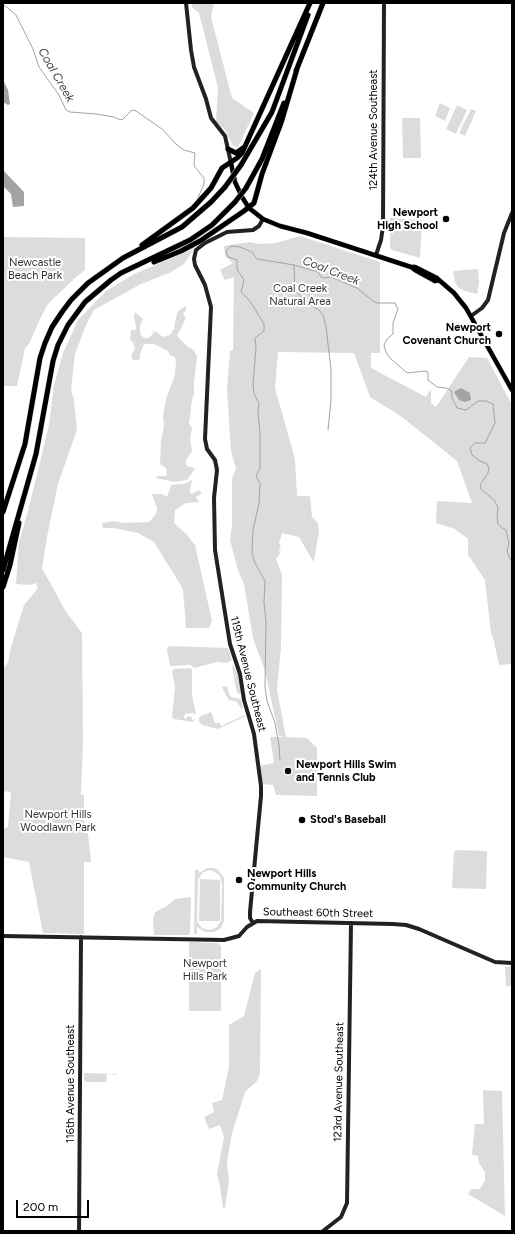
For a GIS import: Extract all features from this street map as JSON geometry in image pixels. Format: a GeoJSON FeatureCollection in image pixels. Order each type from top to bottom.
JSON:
{"type":"FeatureCollection","features":[{"type":"Feature","properties":{"kind":"highway"},"geometry":{"type":"LineString","coordinates":[[127,256],[193,208],[211,188],[222,168],[239,156],[311,3]]}},
{"type":"Feature","properties":{"kind":"highway"},"geometry":{"type":"LineString","coordinates":[[3,512],[25,444],[40,358],[52,327],[71,300],[88,283],[103,271],[127,256],[182,226],[211,202],[225,187],[241,165],[272,112],[304,27],[311,3]]}},
{"type":"Feature","properties":{"kind":"highway"},"geometry":{"type":"LineString","coordinates":[[3,570],[36,454],[44,415],[48,379],[58,345],[68,325],[85,302],[106,283],[121,273],[190,240],[212,225],[246,188],[262,160],[323,3]]}},
{"type":"Feature","properties":{"kind":"highway"},"geometry":{"type":"LineString","coordinates":[[121,273],[187,248],[249,208],[256,199],[262,174],[281,123],[297,69]]}},
{"type":"Feature","properties":{"kind":"highway"},"geometry":{"type":"LineString","coordinates":[[228,150],[236,153],[245,146]]}},
{"type":"Feature","properties":{"kind":"highway"},"geometry":{"type":"LineString","coordinates":[[3,588],[10,565],[21,515],[36,465],[36,454]]}},
{"type":"Feature","properties":{"kind":"main road"},"geometry":{"type":"LineString","coordinates":[[231,163],[236,186],[245,202],[249,208],[263,219],[412,267],[415,266],[437,278],[454,293],[471,316],[512,390]]}},
{"type":"Feature","properties":{"kind":"main road"},"geometry":{"type":"LineString","coordinates":[[412,267],[418,272],[423,272],[439,280]]}},
{"type":"Feature","properties":{"kind":"street"},"geometry":{"type":"LineString","coordinates":[[186,3],[194,67],[206,99],[211,118],[223,134],[226,141],[231,163]]}},
{"type":"Feature","properties":{"kind":"street","name":"124th Avenue Southeast"},"geometry":{"type":"LineString","coordinates":[[376,255],[382,237],[384,3]]}},
{"type":"Feature","properties":{"kind":"street"},"geometry":{"type":"LineString","coordinates":[[471,316],[482,308],[488,300],[504,233],[512,213]]}},
{"type":"Feature","properties":{"kind":"street","name":"119th Avenue Southeast"},"geometry":{"type":"LineString","coordinates":[[253,923],[250,918],[250,912],[261,786],[254,734],[244,700],[240,674],[230,644],[215,550],[214,498],[217,470],[215,460],[207,449],[205,440],[211,307],[206,285],[197,266],[196,258],[200,249],[217,237],[232,231],[253,230],[259,226],[263,219]]}},
{"type":"Feature","properties":{"kind":"street","name":"Southeast 60th Street"},"geometry":{"type":"LineString","coordinates":[[3,936],[226,940],[239,936],[253,923],[260,921],[395,924],[411,926],[495,962],[512,963]]}},
{"type":"Feature","properties":{"kind":"street","name":"123rd Avenue Southeast"},"geometry":{"type":"LineString","coordinates":[[323,1231],[341,1217],[347,1203],[351,923]]}},
{"type":"Feature","properties":{"kind":"street","name":"116th Avenue Southeast"},"geometry":{"type":"LineString","coordinates":[[79,1231],[81,938]]}},
{"type":"Feature","properties":{"kind":"green space"},"geometry":{"type":"Polygon","coordinates":[[[191,3],[214,3],[211,17],[232,98],[254,113],[238,147],[233,146],[225,130],[216,122],[218,88],[199,13],[192,7],[191,3]]]}},
{"type":"Feature","properties":{"kind":"green space"},"geometry":{"type":"Polygon","coordinates":[[[440,103],[450,108],[445,121],[435,116],[440,103]]]}},
{"type":"Feature","properties":{"kind":"green space"},"geometry":{"type":"Polygon","coordinates":[[[457,105],[467,110],[456,134],[446,129],[457,105]]]}},
{"type":"Feature","properties":{"kind":"green space"},"geometry":{"type":"Polygon","coordinates":[[[471,109],[476,111],[465,136],[459,133],[471,109]]]}},
{"type":"Feature","properties":{"kind":"green space"},"geometry":{"type":"Polygon","coordinates":[[[402,118],[420,118],[421,158],[403,158],[402,118]]]}},
{"type":"Feature","properties":{"kind":"green space"},"geometry":{"type":"Polygon","coordinates":[[[390,218],[422,220],[420,258],[392,250],[390,247],[390,218]]]}},
{"type":"Feature","properties":{"kind":"green space","name":"Coal Creek Natural Area"},"geometry":{"type":"Polygon","coordinates":[[[300,236],[380,262],[380,353],[371,353],[371,368],[426,397],[431,389],[431,403],[436,407],[469,357],[487,358],[512,405],[512,664],[499,665],[491,633],[485,580],[468,555],[468,539],[455,529],[436,523],[437,501],[472,503],[457,461],[402,417],[370,397],[354,353],[278,352],[275,388],[295,459],[297,496],[310,496],[312,517],[318,523],[319,531],[314,561],[299,537],[282,533],[279,543],[281,547],[279,550],[280,554],[276,559],[282,575],[281,646],[277,690],[286,737],[307,738],[317,748],[317,796],[276,795],[273,785],[261,784],[260,766],[274,763],[270,737],[285,737],[279,736],[265,671],[253,638],[244,584],[238,570],[230,540],[232,524],[232,478],[236,469],[231,451],[227,390],[230,351],[233,350],[234,277],[225,280],[220,270],[233,263],[225,256],[224,246],[250,242],[259,244],[276,243],[300,236]]]}},
{"type":"Feature","properties":{"kind":"green space","name":"Newcastle Beach Park"},"geometry":{"type":"Polygon","coordinates":[[[3,237],[85,238],[85,270],[48,304],[29,344],[25,348],[17,386],[3,386],[3,237]]]}},
{"type":"Feature","properties":{"kind":"green space","name":"Newport Hills Woodlawn Park"},"geometry":{"type":"Polygon","coordinates":[[[194,249],[184,264],[171,272],[139,285],[94,310],[86,325],[75,354],[71,390],[74,400],[77,430],[58,484],[42,568],[66,612],[82,633],[83,742],[81,795],[84,795],[84,820],[88,834],[91,862],[84,862],[84,934],[43,933],[29,862],[3,857],[3,829],[8,827],[11,792],[3,791],[3,670],[8,662],[24,605],[38,588],[36,583],[29,585],[16,584],[19,542],[49,425],[54,385],[63,353],[78,320],[106,291],[134,274],[194,249]]]}},
{"type":"Feature","properties":{"kind":"green space"},"geometry":{"type":"Polygon","coordinates":[[[478,270],[479,283],[477,294],[465,291],[458,287],[455,282],[453,271],[478,270]]]}},
{"type":"Feature","properties":{"kind":"green space"},"geometry":{"type":"Polygon","coordinates":[[[186,306],[186,310],[183,314],[186,318],[177,336],[188,347],[194,350],[197,357],[194,394],[189,424],[192,428],[190,438],[192,451],[186,460],[186,464],[189,467],[195,469],[187,480],[175,482],[156,478],[157,476],[166,476],[167,473],[166,468],[160,464],[161,441],[164,426],[163,416],[166,399],[175,375],[175,357],[170,355],[168,351],[154,344],[144,344],[140,358],[138,360],[133,360],[131,355],[135,349],[133,342],[130,340],[131,330],[135,330],[136,328],[134,317],[135,312],[143,319],[140,325],[140,331],[144,338],[149,338],[155,331],[163,337],[170,335],[174,329],[178,311],[186,306]]]}},
{"type":"Feature","properties":{"kind":"green space"},"geometry":{"type":"Polygon","coordinates":[[[192,480],[190,490],[191,494],[199,490],[202,493],[196,497],[199,502],[186,503],[175,510],[174,523],[195,545],[212,621],[209,628],[186,628],[183,589],[154,542],[138,533],[114,528],[103,528],[102,523],[114,521],[123,523],[149,522],[156,514],[157,508],[152,494],[162,494],[167,497],[171,485],[184,484],[192,480]]]}},
{"type":"Feature","properties":{"kind":"green space"},"geometry":{"type":"Polygon","coordinates":[[[169,646],[227,648],[232,660],[227,663],[217,662],[194,668],[191,665],[171,666],[167,650],[169,646]]]}},
{"type":"Feature","properties":{"kind":"green space"},"geometry":{"type":"Polygon","coordinates":[[[232,666],[234,666],[238,675],[240,694],[237,693],[232,666]]]}},
{"type":"Feature","properties":{"kind":"green space"},"geometry":{"type":"Polygon","coordinates":[[[190,668],[192,670],[192,695],[196,715],[193,713],[185,714],[184,718],[186,719],[187,716],[192,717],[192,720],[195,719],[193,722],[174,719],[172,717],[175,687],[172,672],[174,669],[190,668]]]}},
{"type":"Feature","properties":{"kind":"green space"},"geometry":{"type":"Polygon","coordinates":[[[227,686],[231,697],[241,699],[243,709],[237,702],[228,699],[222,687],[227,686]]]}},
{"type":"Feature","properties":{"kind":"green space"},"geometry":{"type":"Polygon","coordinates":[[[211,712],[215,723],[220,723],[221,726],[245,715],[246,716],[218,729],[202,725],[199,722],[199,717],[211,712]]]}},
{"type":"Feature","properties":{"kind":"green space"},"geometry":{"type":"Polygon","coordinates":[[[456,850],[487,851],[486,889],[452,888],[454,852],[456,850]]]}},
{"type":"Feature","properties":{"kind":"green space"},"geometry":{"type":"Polygon","coordinates":[[[207,868],[214,868],[218,870],[224,878],[224,921],[221,928],[214,932],[205,932],[197,927],[197,934],[194,934],[195,870],[198,870],[199,873],[207,868]],[[209,870],[202,873],[198,880],[197,921],[202,928],[209,930],[216,928],[221,921],[222,885],[220,876],[209,870]]]}},
{"type":"Feature","properties":{"kind":"green space"},"geometry":{"type":"Polygon","coordinates":[[[200,879],[220,880],[220,921],[199,921],[200,879]]]}},
{"type":"Feature","properties":{"kind":"green space"},"geometry":{"type":"Polygon","coordinates":[[[191,897],[189,935],[154,935],[153,918],[155,912],[167,906],[175,899],[191,897]]]}},
{"type":"Feature","properties":{"kind":"green space","name":"Newport Hills Park"},"geometry":{"type":"Polygon","coordinates":[[[189,942],[218,943],[221,946],[221,1011],[189,1011],[189,942]]]}},
{"type":"Feature","properties":{"kind":"green space"},"geometry":{"type":"Polygon","coordinates":[[[512,966],[512,985],[506,987],[505,967],[512,966]]]}},
{"type":"Feature","properties":{"kind":"green space"},"geometry":{"type":"Polygon","coordinates":[[[261,969],[260,1074],[257,1081],[245,1092],[232,1133],[227,1162],[229,1181],[225,1208],[223,1208],[217,1174],[224,1137],[220,1125],[209,1129],[204,1117],[214,1112],[212,1103],[222,1100],[229,1067],[229,1025],[244,1016],[255,973],[261,969]]]}},
{"type":"Feature","properties":{"kind":"green space"},"geometry":{"type":"Polygon","coordinates":[[[84,1073],[117,1074],[117,1075],[107,1074],[106,1082],[86,1082],[84,1080],[84,1073]]]}},
{"type":"Feature","properties":{"kind":"green space"},"geometry":{"type":"Polygon","coordinates":[[[483,1090],[502,1091],[505,1216],[468,1194],[471,1189],[480,1189],[485,1180],[485,1172],[479,1163],[478,1156],[472,1155],[475,1124],[484,1124],[483,1090]]]}},
{"type":"Feature","properties":{"kind":"shaded area"},"geometry":{"type":"Polygon","coordinates":[[[3,80],[8,90],[10,104],[8,105],[3,102],[3,80]]]}},
{"type":"Feature","properties":{"kind":"shaded area"},"geometry":{"type":"Polygon","coordinates":[[[3,170],[24,192],[24,206],[13,207],[11,194],[3,186],[3,170]]]}},
{"type":"Feature","properties":{"kind":"shaded area"},"geometry":{"type":"Polygon","coordinates":[[[461,388],[470,393],[471,400],[465,402],[459,400],[454,392],[461,388]]]}},
{"type":"Feature","properties":{"kind":"waterway","name":"Coal Creek"},"geometry":{"type":"LineString","coordinates":[[3,4],[16,15],[33,49],[39,67],[59,95],[66,110],[70,112],[114,117],[120,120],[132,110],[136,111],[162,129],[177,145],[184,150],[195,153],[194,166],[204,178],[204,184],[197,200]]}},
{"type":"Feature","properties":{"kind":"waterway","name":"Coal Creek"},"geometry":{"type":"LineString","coordinates":[[280,760],[275,723],[267,701],[265,687],[265,581],[255,563],[252,553],[253,530],[259,503],[260,483],[256,476],[260,468],[260,434],[258,411],[259,403],[254,394],[253,384],[256,347],[255,338],[264,331],[264,324],[250,301],[241,292],[244,280],[237,269],[237,260],[228,257],[226,251],[231,246],[240,247],[252,252],[257,259],[294,265],[318,272],[322,278],[331,277],[357,288],[377,303],[395,303],[398,309],[393,323],[393,334],[387,339],[384,345],[390,358],[407,373],[428,372],[428,380],[437,387],[451,390],[452,398],[457,408],[466,410],[478,401],[486,401],[493,404],[495,423],[485,443],[475,443],[470,448],[472,455],[487,464],[489,468],[488,473],[480,485],[481,489],[494,500],[498,507],[498,524],[506,530],[509,543],[507,551],[510,559],[512,559]]}},
{"type":"Feature","properties":{"kind":"waterway"},"geometry":{"type":"LineString","coordinates":[[294,266],[295,291],[308,303],[319,310],[323,315],[326,327],[331,369],[331,400],[328,430]]}},
{"type":"Feature","properties":{"kind":"place","name":"Newport High School"},"geometry":{"type":"Point","coordinates":[446,219]}},
{"type":"Feature","properties":{"kind":"place","name":"Newport Covenant Church"},"geometry":{"type":"Point","coordinates":[499,334]}},
{"type":"Feature","properties":{"kind":"place","name":"Newport Hills Swim and Tennis Club"},"geometry":{"type":"Point","coordinates":[288,771]}},
{"type":"Feature","properties":{"kind":"place","name":"Stod's Baseball"},"geometry":{"type":"Point","coordinates":[302,820]}},
{"type":"Feature","properties":{"kind":"place","name":"Newport Hills Community Church"},"geometry":{"type":"Point","coordinates":[239,880]}}]}
